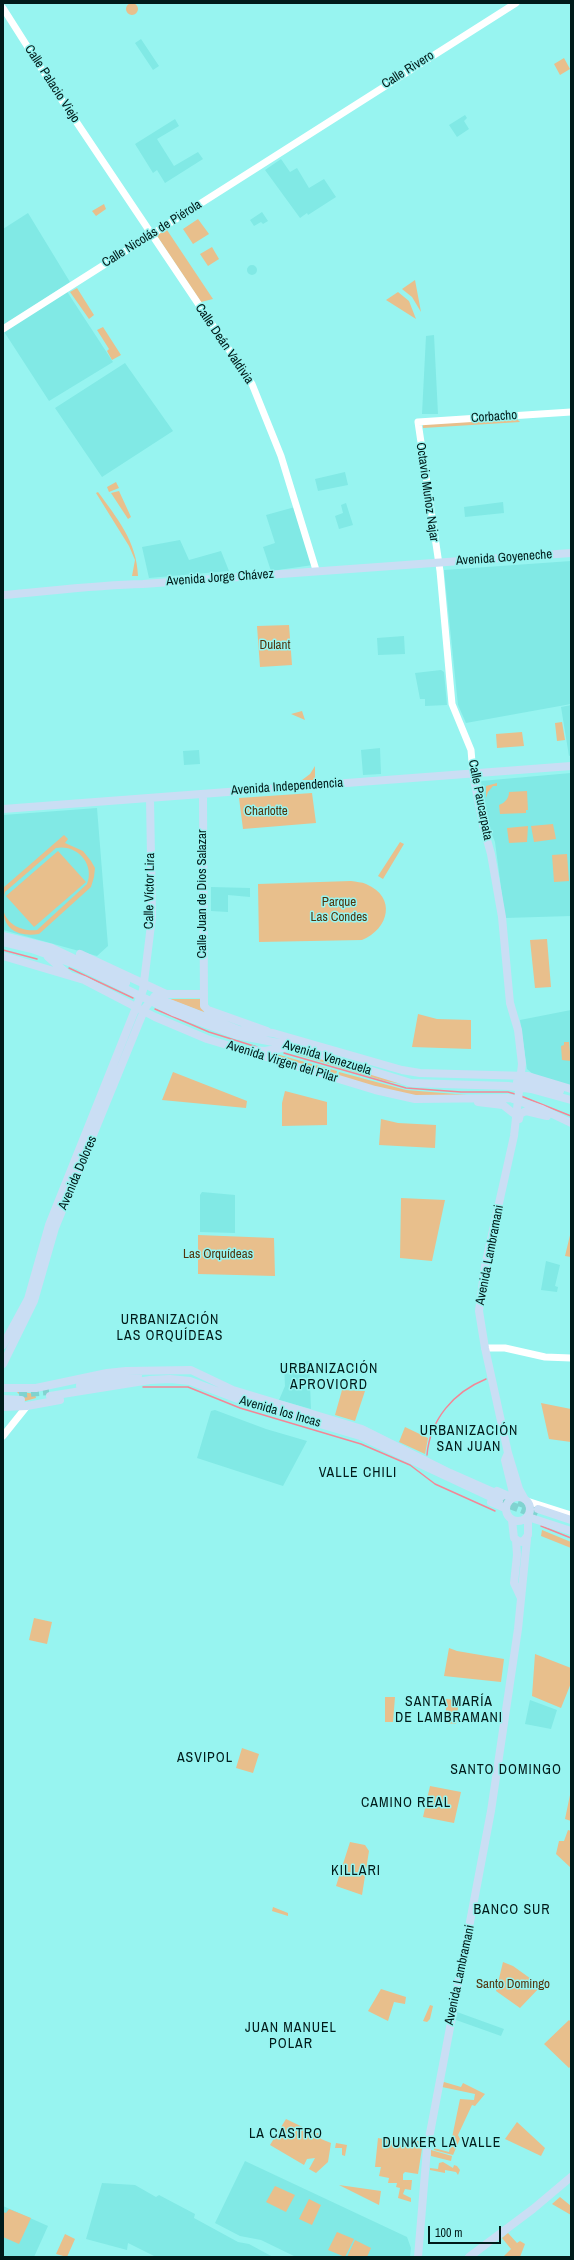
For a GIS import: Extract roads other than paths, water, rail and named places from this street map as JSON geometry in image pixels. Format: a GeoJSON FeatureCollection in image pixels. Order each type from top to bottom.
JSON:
{"type":"FeatureCollection","features":[{"type":"Feature","properties":{"kind":"main road","name":"Avenida Goyeneche"},"geometry":{"type":"LineString","coordinates":[[437,562],[571,553]]}},
{"type":"Feature","properties":{"kind":"main road","name":"Avenida Jorge Chávez"},"geometry":{"type":"LineString","coordinates":[[3,595],[47,592],[92,586],[144,584],[437,562]]}},
{"type":"Feature","properties":{"kind":"main road","name":"Avenida Independencia"},"geometry":{"type":"LineString","coordinates":[[3,809],[571,766]]}},
{"type":"Feature","properties":{"kind":"main road","name":"Calle Paucarpata"},"geometry":{"type":"LineString","coordinates":[[473,774],[484,829],[491,854],[502,917],[510,1003],[518,1030],[522,1064],[519,1076],[517,1102]]}},
{"type":"Feature","properties":{"kind":"main road","name":"Calle Juan de Dios Salazar"},"geometry":{"type":"LineString","coordinates":[[203,794],[204,994]]}},
{"type":"Feature","properties":{"kind":"main road","name":"Calle Víctor Lira"},"geometry":{"type":"LineString","coordinates":[[143,987],[152,917],[150,798]]}},
{"type":"Feature","properties":{"kind":"main road","name":"Avenida Venezuela"},"geometry":{"type":"LineString","coordinates":[[3,934],[52,948],[76,952],[115,970],[143,987],[166,994]]}},
{"type":"Feature","properties":{"kind":"main road","name":"Avenida Venezuela"},"geometry":{"type":"LineString","coordinates":[[3,942],[77,965],[165,1008],[236,1035],[292,1047],[411,1083],[508,1086],[531,1089],[571,1100]]}},
{"type":"Feature","properties":{"kind":"main road","name":"Avenida Venezuela"},"geometry":{"type":"LineString","coordinates":[[52,948],[192,1013],[239,1030],[273,1033],[362,1060],[420,1073],[534,1077],[571,1089]]}},
{"type":"Feature","properties":{"kind":"main road"},"geometry":{"type":"LineString","coordinates":[[42,953],[72,978]]}},
{"type":"Feature","properties":{"kind":"main road","name":"Avenida Virgen del Pilar"},"geometry":{"type":"LineString","coordinates":[[3,956],[72,978],[84,980],[188,1031],[224,1044],[395,1096],[436,1100],[510,1098],[542,1109],[571,1123]]}},
{"type":"Feature","properties":{"kind":"main road","name":"Avenida Dolores"},"geometry":{"type":"LineString","coordinates":[[3,1364],[34,1301],[55,1228],[141,1008],[143,987]]}},
{"type":"Feature","properties":{"kind":"main road"},"geometry":{"type":"LineString","coordinates":[[166,994],[204,994],[204,1006],[208,1010],[273,1033]]}},
{"type":"Feature","properties":{"kind":"main road","name":"Avenida Dolores"},"geometry":{"type":"LineString","coordinates":[[3,1345],[26,1304],[49,1225],[141,1008],[156,996],[166,994]]}},
{"type":"Feature","properties":{"kind":"main road"},"geometry":{"type":"LineString","coordinates":[[224,1044],[259,1051],[292,1047]]}},
{"type":"Feature","properties":{"kind":"main road","name":"Avenida Venezuela"},"geometry":{"type":"LineString","coordinates":[[362,1060],[390,1072],[412,1077],[509,1081],[532,1084],[571,1094]]}},
{"type":"Feature","properties":{"kind":"main road"},"geometry":{"type":"LineString","coordinates":[[465,1099],[472,1102],[503,1105],[513,1113]]}},
{"type":"Feature","properties":{"kind":"main road","name":"Avenida Lambramani"},"geometry":{"type":"LineString","coordinates":[[517,1102],[513,1113],[509,1151],[480,1296],[479,1311],[485,1348],[508,1453],[519,1489],[525,1499]]}},
{"type":"Feature","properties":{"kind":"main road","name":"Avenida Lambramani"},"geometry":{"type":"LineString","coordinates":[[509,1151],[514,1136],[517,1102]]}},
{"type":"Feature","properties":{"kind":"main road"},"geometry":{"type":"LineString","coordinates":[[514,1136],[519,1116],[524,1111],[560,1118]]}},
{"type":"Feature","properties":{"kind":"main road"},"geometry":{"type":"LineString","coordinates":[[181,1369],[184,1373],[181,1379]]}},
{"type":"Feature","properties":{"kind":"main road","name":"Avenida los Incas"},"geometry":{"type":"LineString","coordinates":[[3,1388],[36,1388],[107,1373],[152,1372],[181,1369],[196,1372],[217,1387]]}},
{"type":"Feature","properties":{"kind":"main road","name":"Avenida los Incas"},"geometry":{"type":"LineString","coordinates":[[48,1396],[152,1372]]}},
{"type":"Feature","properties":{"kind":"main road","name":"Avenida los Incas"},"geometry":{"type":"LineString","coordinates":[[3,1407],[22,1400],[48,1396],[131,1389],[164,1379],[181,1379],[217,1387],[328,1422],[418,1459],[450,1479],[501,1497],[513,1498]]}},
{"type":"Feature","properties":{"kind":"main road","name":"Avenida los Incas"},"geometry":{"type":"LineString","coordinates":[[3,1394],[22,1400]]}},
{"type":"Feature","properties":{"kind":"main road","name":"Avenida los Incas"},"geometry":{"type":"LineString","coordinates":[[3,1399],[22,1400]]}},
{"type":"Feature","properties":{"kind":"main road","name":"Avenida Lambramani"},"geometry":{"type":"LineString","coordinates":[[508,1453],[505,1460],[513,1498]]}},
{"type":"Feature","properties":{"kind":"main road"},"geometry":{"type":"LineString","coordinates":[[418,1459],[437,1477],[451,1485],[506,1508]]}},
{"type":"Feature","properties":{"kind":"main road"},"geometry":{"type":"LineString","coordinates":[[501,1497],[511,1488]]}},
{"type":"Feature","properties":{"kind":"main road"},"geometry":{"type":"LineString","coordinates":[[513,1498],[525,1499],[530,1510],[528,1517],[522,1521],[512,1520],[507,1516],[506,1508],[508,1502],[513,1498]]}},
{"type":"Feature","properties":{"kind":"main road"},"geometry":{"type":"LineString","coordinates":[[571,1520],[538,1512],[571,1527]]}},
{"type":"Feature","properties":{"kind":"main road"},"geometry":{"type":"LineString","coordinates":[[528,1517],[571,1530]]}},
{"type":"Feature","properties":{"kind":"main road","name":"Avenida Lambramani"},"geometry":{"type":"LineString","coordinates":[[418,2257],[427,2149],[491,1816],[521,1598],[528,1517]]}},
{"type":"Feature","properties":{"kind":"main road"},"geometry":{"type":"LineString","coordinates":[[512,1520],[514,1529],[512,1536],[520,1542],[527,1536],[523,1526],[518,1526],[514,1529]]}},
{"type":"Feature","properties":{"kind":"main road","name":"Avenida Lambramani"},"geometry":{"type":"LineString","coordinates":[[516,1540],[517,1555],[514,1583],[521,1598]]}},
{"type":"Feature","properties":{"kind":"main road"},"geometry":{"type":"LineString","coordinates":[[469,2257],[533,2209],[571,2176]]}},
{"type":"Feature","properties":{"kind":"street","name":"Calle Rivero"},"geometry":{"type":"LineString","coordinates":[[300,139],[516,3]]}},
{"type":"Feature","properties":{"kind":"street","name":"Calle Palacio Viejo"},"geometry":{"type":"LineString","coordinates":[[3,8],[102,160]]}},
{"type":"Feature","properties":{"kind":"street","name":"Calle Nicolás de Piérola"},"geometry":{"type":"LineString","coordinates":[[3,329],[300,139]]}},
{"type":"Feature","properties":{"kind":"street","name":"Calle Deán Valdivia"},"geometry":{"type":"LineString","coordinates":[[102,160],[252,384],[281,456],[316,570]]}},
{"type":"Feature","properties":{"kind":"street","name":"Corbacho"},"geometry":{"type":"LineString","coordinates":[[419,421],[571,412]]}},
{"type":"Feature","properties":{"kind":"street","name":"Octavio Muñoz Najar"},"geometry":{"type":"LineString","coordinates":[[419,421],[437,562]]}},
{"type":"Feature","properties":{"kind":"street","name":"Calle Paucarpata"},"geometry":{"type":"LineString","coordinates":[[437,562],[452,704],[471,750],[473,774]]}},
{"type":"Feature","properties":{"kind":"street"},"geometry":{"type":"LineString","coordinates":[[485,1348],[506,1348],[545,1356],[571,1358]]}},
{"type":"Feature","properties":{"kind":"street"},"geometry":{"type":"LineString","coordinates":[[3,1436],[22,1400]]}},
{"type":"Feature","properties":{"kind":"street"},"geometry":{"type":"LineString","coordinates":[[525,1499],[571,1515]]}},
{"type":"Feature","properties":{"kind":"waterway"},"geometry":{"type":"LineString","coordinates":[[3,950],[37,959]]}},
{"type":"Feature","properties":{"kind":"waterway"},"geometry":{"type":"LineString","coordinates":[[69,968],[133,998]]}},
{"type":"Feature","properties":{"kind":"waterway"},"geometry":{"type":"LineString","coordinates":[[155,1009],[209,1032],[257,1047]]}},
{"type":"Feature","properties":{"kind":"waterway"},"geometry":{"type":"LineString","coordinates":[[284,1053],[406,1088],[461,1092],[508,1092],[515,1094]]}},
{"type":"Feature","properties":{"kind":"waterway"},"geometry":{"type":"LineString","coordinates":[[521,1096],[571,1116]]}},
{"type":"Feature","properties":{"kind":"waterway"},"geometry":{"type":"LineString","coordinates":[[427,1455],[433,1430],[446,1408],[464,1391],[486,1379]]}},
{"type":"Feature","properties":{"kind":"waterway"},"geometry":{"type":"LineString","coordinates":[[143,1387],[188,1387],[240,1408],[361,1444],[410,1465],[435,1484],[495,1511]]}},
{"type":"Feature","properties":{"kind":"waterway"},"geometry":{"type":"LineString","coordinates":[[541,1526],[571,1538]]}},
{"type":"Feature","properties":{"kind":"tunnel"},"geometry":{"type":"LineString","coordinates":[[19,1394],[49,1391]]}},
{"type":"Feature","properties":{"kind":"tunnel"},"geometry":{"type":"LineString","coordinates":[[507,1498],[538,1509]]}},
{"type":"Feature","properties":{"kind":"tunnel"},"geometry":{"type":"LineString","coordinates":[[499,1501],[537,1515]]}},
{"type":"Feature","properties":{"kind":"district","name":"URBANIZACIÓN LAS ORQUÍDEAS"},"geometry":{"type":"Point","coordinates":[170,1328]}},
{"type":"Feature","properties":{"kind":"district","name":"URBANIZACIÓN APROVIORD"},"geometry":{"type":"Point","coordinates":[329,1378]}},
{"type":"Feature","properties":{"kind":"district","name":"URBANIZACIÓN SAN JUAN"},"geometry":{"type":"Point","coordinates":[469,1440]}},
{"type":"Feature","properties":{"kind":"district","name":"VALLE CHILI"},"geometry":{"type":"Point","coordinates":[358,1473]}},
{"type":"Feature","properties":{"kind":"district","name":"SANTA MARÍA DE LAMBRAMANI"},"geometry":{"type":"Point","coordinates":[449,1710]}},
{"type":"Feature","properties":{"kind":"district","name":"ASVIPOL"},"geometry":{"type":"Point","coordinates":[205,1758]}},
{"type":"Feature","properties":{"kind":"district","name":"SANTO DOMINGO"},"geometry":{"type":"Point","coordinates":[506,1770]}},
{"type":"Feature","properties":{"kind":"district","name":"CAMINO REAL"},"geometry":{"type":"Point","coordinates":[406,1803]}},
{"type":"Feature","properties":{"kind":"district","name":"KILLARI"},"geometry":{"type":"Point","coordinates":[356,1871]}},
{"type":"Feature","properties":{"kind":"district","name":"BANCO SUR"},"geometry":{"type":"Point","coordinates":[512,1910]}},
{"type":"Feature","properties":{"kind":"district","name":"JUAN MANUEL POLAR"},"geometry":{"type":"Point","coordinates":[291,2036]}},
{"type":"Feature","properties":{"kind":"district","name":"LA CASTRO"},"geometry":{"type":"Point","coordinates":[286,2134]}},
{"type":"Feature","properties":{"kind":"district","name":"DUNKER LA VALLE"},"geometry":{"type":"Point","coordinates":[442,2143]}},
{"type":"Feature","properties":{"kind":"park label","name":"Dulant"},"geometry":{"type":"Point","coordinates":[275,646]}},
{"type":"Feature","properties":{"kind":"park label","name":"Charlotte"},"geometry":{"type":"Point","coordinates":[266,812]}},
{"type":"Feature","properties":{"kind":"park label","name":"Parque Las Condes"},"geometry":{"type":"Point","coordinates":[339,910]}},
{"type":"Feature","properties":{"kind":"park label","name":"Las Orquídeas"},"geometry":{"type":"Point","coordinates":[218,1255]}},
{"type":"Feature","properties":{"kind":"park label","name":"Santo Domingo"},"geometry":{"type":"Point","coordinates":[513,1985]}}]}
